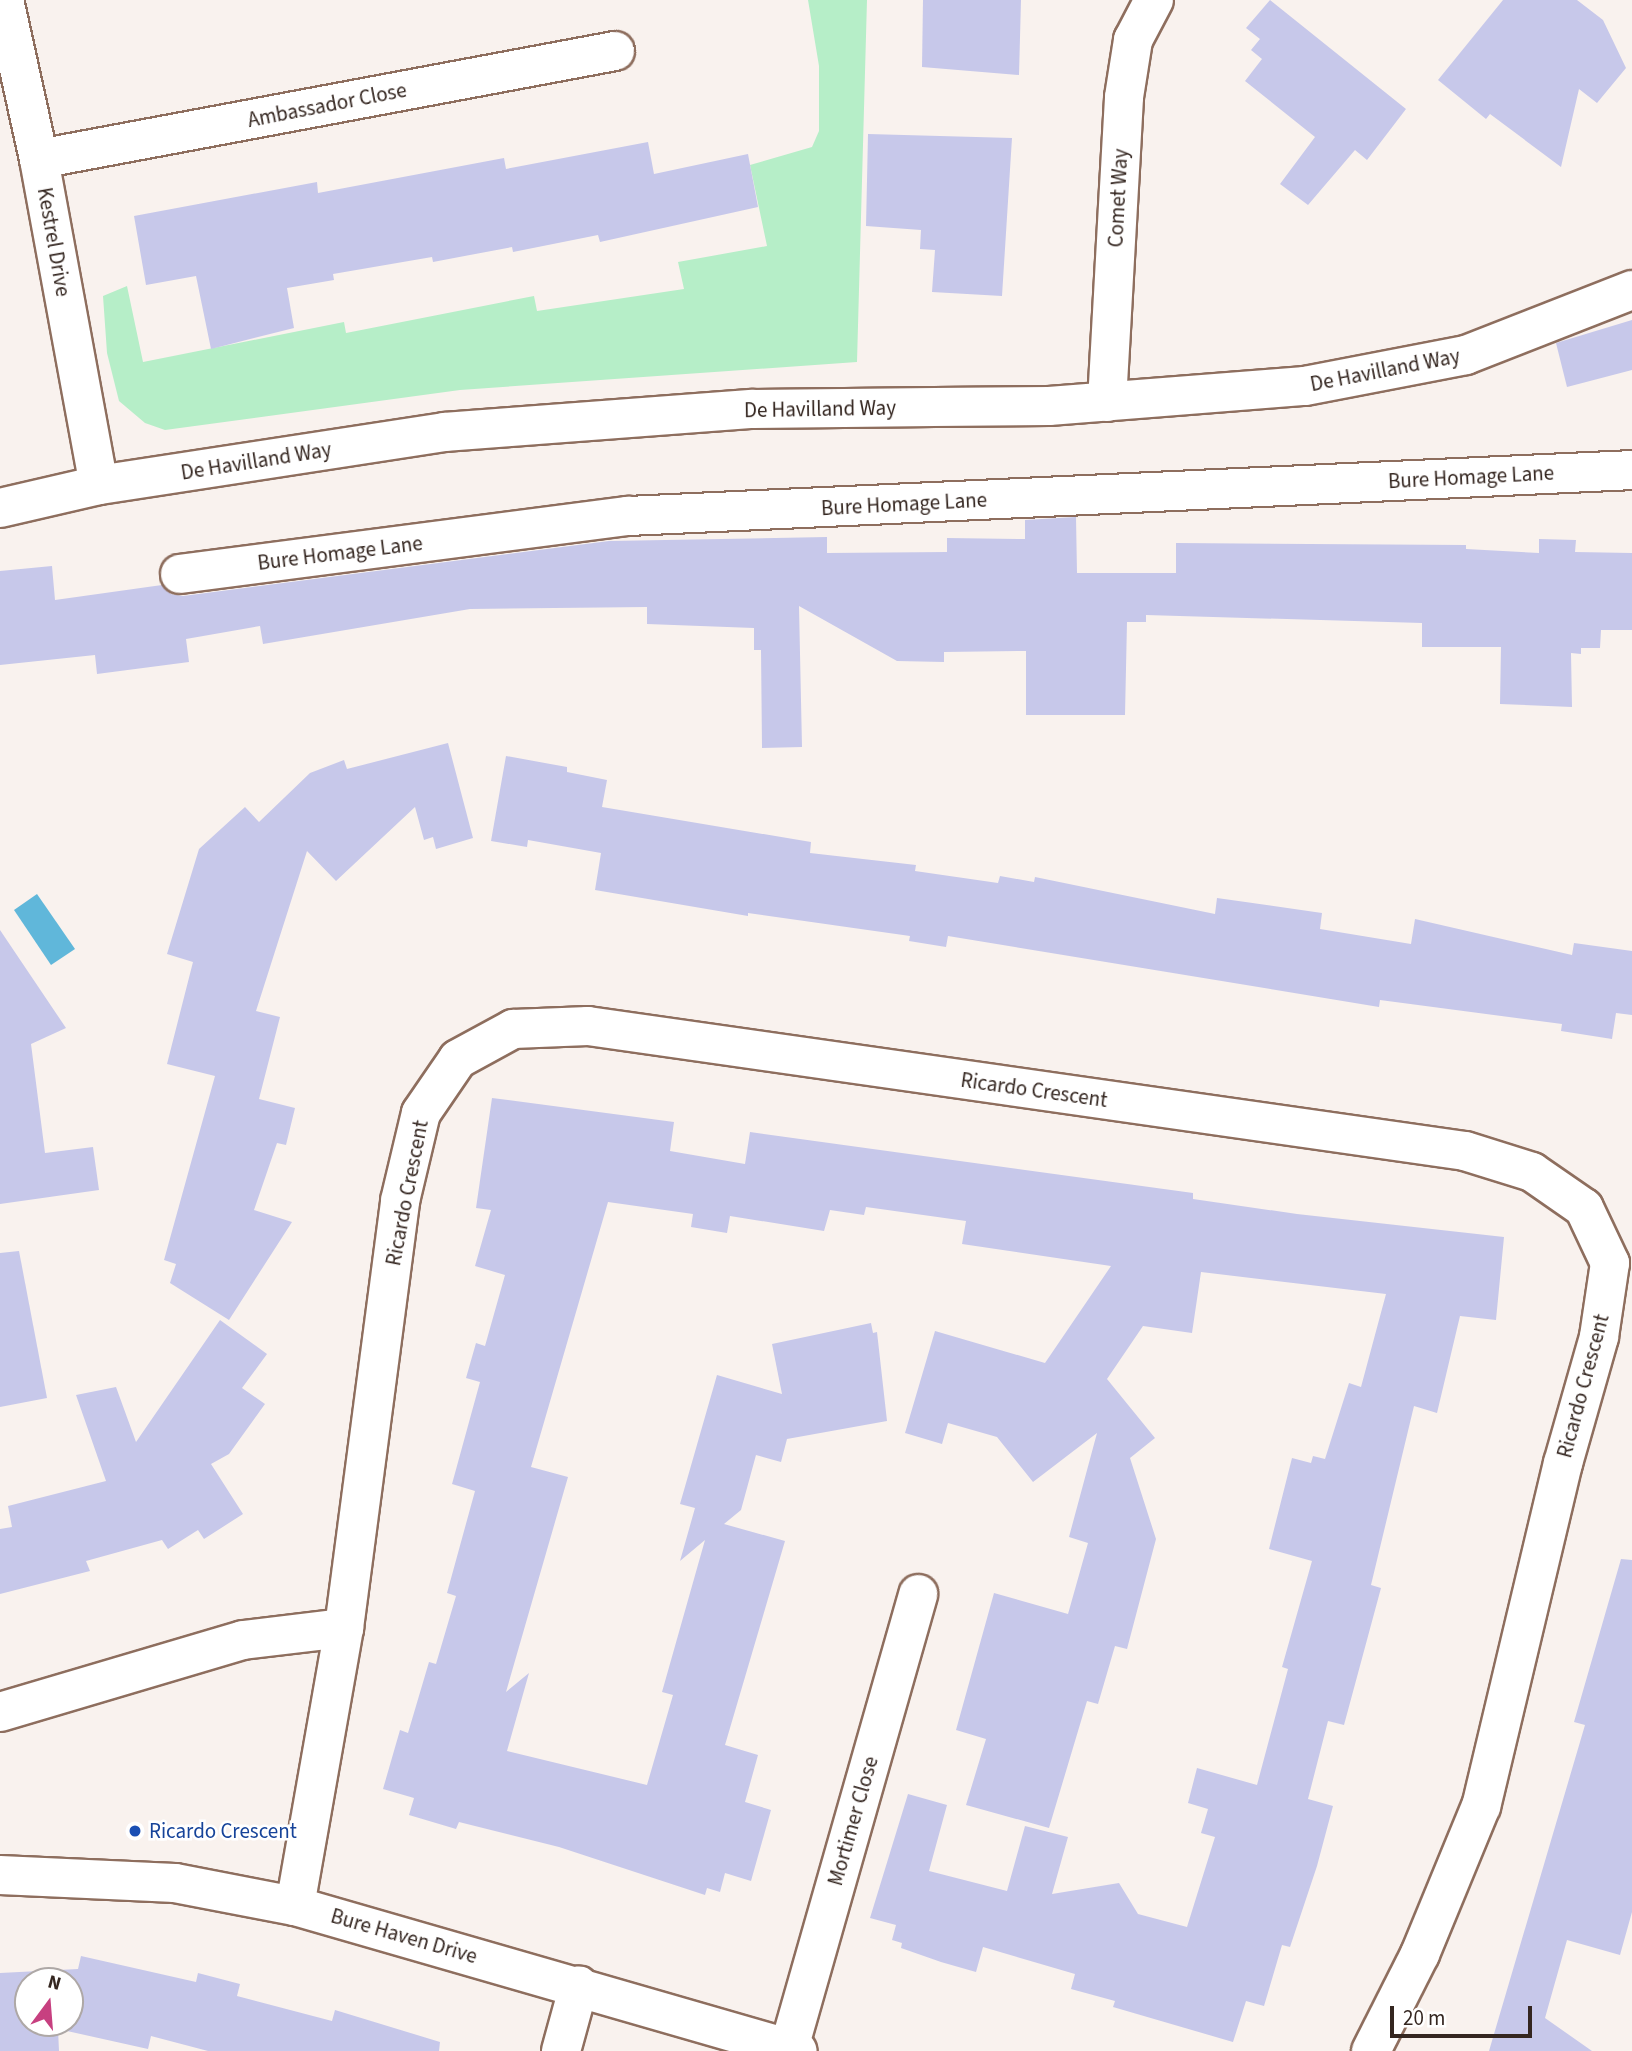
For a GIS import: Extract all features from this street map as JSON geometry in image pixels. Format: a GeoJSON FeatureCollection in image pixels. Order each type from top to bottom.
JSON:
{"type":"FeatureCollection","features":[{"type":"Feature","properties":{"kind":"street","name":"Kestrel Drive"},"geometry":{"type":"LineString","coordinates":[[4,0],[39,159],[99,485]]}},
{"type":"Feature","properties":{"kind":"street","name":"Comet Way"},"geometry":{"type":"LineString","coordinates":[[1107,402],[1124,97],[1133,40],[1154,0]]}},
{"type":"Feature","properties":{"kind":"street","name":"Ambassador Close"},"geometry":{"type":"LineString","coordinates":[[39,159],[615,51]]}},
{"type":"Feature","properties":{"kind":"street","name":"De Havilland Way"},"geometry":{"type":"LineString","coordinates":[[0,508],[99,485],[444,432],[753,409],[1107,402],[1305,386],[1466,355],[1632,290]]}},
{"type":"Feature","properties":{"kind":"street","name":"Bure Homage Lane"},"geometry":{"type":"LineString","coordinates":[[180,574],[628,516],[1632,470]]}},
{"type":"Feature","properties":{"kind":"street","name":"Ricardo Crescent"},"geometry":{"type":"LineString","coordinates":[[295,1906],[344,1628],[400,1201],[421,1113],[458,1059],[513,1029],[588,1027],[616,1030],[1465,1152],[1532,1172],[1584,1208],[1610,1263],[1599,1337],[1563,1463],[1481,1806],[1420,1954],[1371,2051]]}},
{"type":"Feature","properties":{"kind":"street","name":"Mortimer Close"},"geometry":{"type":"LineString","coordinates":[[793,2050],[918,1594]]}},
{"type":"Feature","properties":{"kind":"street"},"geometry":{"type":"LineString","coordinates":[[0,1712],[243,1640],[344,1628]]}},
{"type":"Feature","properties":{"kind":"street","name":"Bure Haven Drive"},"geometry":{"type":"LineString","coordinates":[[0,1875],[175,1883],[295,1906],[579,1985],[793,2050]]}},
{"type":"Feature","properties":{"kind":"street"},"geometry":{"type":"LineString","coordinates":[[561,2051],[579,1985]]}},
{"type":"Feature","properties":{"kind":"green space"},"geometry":{"type":"Polygon","coordinates":[[[808,0],[867,0],[857,362],[460,390],[165,430],[145,423],[119,401],[107,353],[103,296],[127,286],[143,362],[344,322],[346,333],[534,296],[537,311],[684,289],[678,262],[767,246],[750,165],[812,147],[819,131],[819,66],[808,0]]]}},
{"type":"Feature","properties":{"kind":"water"},"geometry":{"type":"Polygon","coordinates":[[[37,894],[75,949],[51,965],[14,910],[37,894]]]}},
{"type":"Feature","properties":{"kind":"building"},"geometry":{"type":"Polygon","coordinates":[[[923,0],[1021,0],[1019,75],[922,67],[923,0]]]}},
{"type":"Feature","properties":{"kind":"building"},"geometry":{"type":"Polygon","coordinates":[[[1270,0],[1406,109],[1367,160],[1355,150],[1308,205],[1280,184],[1315,137],[1245,81],[1262,59],[1251,50],[1260,39],[1246,28],[1270,0]]]}},
{"type":"Feature","properties":{"kind":"building"},"geometry":{"type":"Polygon","coordinates":[[[1503,0],[1577,0],[1603,20],[1626,68],[1597,103],[1579,89],[1561,167],[1490,114],[1486,119],[1438,80],[1503,0]]]}},
{"type":"Feature","properties":{"kind":"building"},"geometry":{"type":"Polygon","coordinates":[[[868,134],[1012,138],[1002,296],[932,292],[935,250],[920,249],[921,230],[866,226],[868,134]]]}},
{"type":"Feature","properties":{"kind":"building"},"geometry":{"type":"Polygon","coordinates":[[[648,142],[654,174],[748,154],[758,207],[600,242],[598,235],[513,252],[512,247],[433,262],[432,257],[333,274],[334,280],[287,288],[294,328],[211,349],[196,276],[146,285],[134,216],[317,182],[318,193],[504,158],[506,169],[648,142]]]}},
{"type":"Feature","properties":{"kind":"building"},"geometry":{"type":"Polygon","coordinates":[[[1632,320],[1632,370],[1567,387],[1556,343],[1632,320]]]}},
{"type":"Feature","properties":{"kind":"building"},"geometry":{"type":"Polygon","coordinates":[[[1076,517],[1077,573],[1176,573],[1176,543],[1466,545],[1466,549],[1539,553],[1539,539],[1576,540],[1575,552],[1632,553],[1632,630],[1601,630],[1600,648],[1581,648],[1581,654],[1571,653],[1572,707],[1500,704],[1501,647],[1422,647],[1422,623],[1146,615],[1146,622],[1127,622],[1125,715],[1026,715],[1026,651],[944,652],[944,662],[897,661],[799,606],[802,747],[762,748],[761,650],[754,650],[754,628],[647,624],[647,607],[470,609],[263,644],[260,626],[186,639],[189,662],[97,674],[95,655],[0,665],[0,571],[52,566],[55,600],[162,585],[171,594],[183,596],[609,541],[827,537],[827,553],[947,552],[947,538],[1025,539],[1025,520],[1076,517]]]}},
{"type":"Feature","properties":{"kind":"building"},"geometry":{"type":"Polygon","coordinates":[[[448,743],[473,838],[436,849],[433,837],[424,840],[415,807],[336,881],[307,851],[256,1011],[280,1017],[259,1099],[295,1108],[286,1145],[277,1143],[254,1210],[292,1222],[229,1320],[170,1283],[176,1264],[164,1260],[215,1076],[167,1064],[193,962],[167,954],[199,849],[245,807],[259,822],[310,773],[344,760],[347,769],[448,743]]]}},
{"type":"Feature","properties":{"kind":"building"},"geometry":{"type":"Polygon","coordinates":[[[506,756],[567,767],[567,772],[607,780],[602,807],[811,842],[810,853],[916,865],[915,871],[998,883],[1000,876],[1034,882],[1035,877],[1215,914],[1217,898],[1322,913],[1320,929],[1411,944],[1415,919],[1572,955],[1574,943],[1632,951],[1632,1015],[1616,1013],[1612,1039],[1561,1031],[1562,1024],[1380,1000],[1379,1007],[948,936],[946,947],[909,941],[910,936],[748,913],[748,916],[595,890],[601,853],[528,840],[527,847],[491,841],[506,756]]]}},
{"type":"Feature","properties":{"kind":"building"},"geometry":{"type":"Polygon","coordinates":[[[0,930],[66,1028],[31,1044],[45,1153],[93,1147],[99,1190],[0,1204],[0,930]]]}},
{"type":"Feature","properties":{"kind":"building"},"geometry":{"type":"Polygon","coordinates":[[[492,1098],[674,1122],[670,1151],[745,1164],[750,1132],[1193,1193],[1193,1199],[1297,1214],[1504,1237],[1496,1320],[1460,1316],[1437,1413],[1414,1406],[1371,1585],[1381,1588],[1344,1725],[1328,1721],[1308,1799],[1333,1806],[1317,1866],[1290,1947],[1282,1945],[1264,2006],[1246,2001],[1233,2042],[1113,2007],[1115,2001],[1071,1989],[1075,1974],[983,1947],[976,1972],[941,1962],[901,1948],[902,1943],[892,1940],[896,1925],[870,1918],[908,1794],[947,1805],[929,1871],[1007,1891],[1025,1826],[1068,1837],[1052,1894],[1119,1883],[1138,1914],[1187,1927],[1215,1837],[1201,1833],[1208,1809],[1188,1803],[1197,1768],[1257,1785],[1288,1669],[1282,1667],[1312,1561],[1269,1549],[1292,1458],[1311,1463],[1313,1456],[1325,1459],[1349,1383],[1361,1387],[1386,1294],[1201,1272],[1192,1333],[1143,1326],[1107,1379],[1155,1438],[1130,1458],[1156,1539],[1127,1649],[1115,1646],[1098,1704],[1087,1701],[1049,1828],[966,1805],[986,1739],[956,1730],[994,1593],[1068,1614],[1088,1543],[1069,1537],[1097,1433],[1033,1482],[997,1437],[948,1423],[942,1444],[905,1433],[935,1331],[1045,1363],[1111,1266],[962,1244],[966,1221],[866,1207],[864,1215],[830,1210],[824,1231],[730,1216],[727,1233],[691,1227],[693,1214],[608,1202],[531,1467],[568,1477],[506,1692],[529,1673],[507,1751],[647,1785],[673,1695],[662,1692],[705,1540],[680,1561],[695,1508],[680,1504],[717,1375],[782,1394],[772,1344],[871,1323],[873,1333],[877,1332],[887,1421],[787,1439],[781,1462],[756,1455],[741,1510],[724,1524],[785,1541],[725,1745],[758,1755],[745,1802],[771,1810],[751,1881],[725,1873],[720,1892],[707,1888],[705,1895],[559,1847],[459,1822],[456,1829],[409,1815],[414,1798],[383,1789],[400,1730],[408,1733],[429,1662],[436,1664],[456,1596],[447,1593],[475,1491],[452,1484],[480,1382],[466,1378],[476,1343],[485,1346],[505,1275],[475,1266],[491,1210],[476,1208],[492,1098]]]}},
{"type":"Feature","properties":{"kind":"building"},"geometry":{"type":"Polygon","coordinates":[[[19,1251],[47,1398],[0,1407],[0,1253],[19,1251]]]}},
{"type":"Feature","properties":{"kind":"building"},"geometry":{"type":"Polygon","coordinates":[[[220,1320],[267,1354],[242,1388],[265,1404],[229,1454],[211,1464],[243,1514],[204,1539],[198,1530],[168,1549],[162,1540],[86,1561],[90,1571],[0,1594],[0,1529],[12,1527],[8,1506],[106,1481],[76,1395],[116,1387],[136,1442],[220,1320]]]}},
{"type":"Feature","properties":{"kind":"building"},"geometry":{"type":"Polygon","coordinates":[[[1621,1559],[1632,1560],[1632,1912],[1620,1955],[1567,1940],[1545,2018],[1592,2051],[1489,2051],[1585,1725],[1574,1722],[1621,1559]]]}},
{"type":"Feature","properties":{"kind":"building"},"geometry":{"type":"Polygon","coordinates":[[[81,1956],[196,1982],[198,1973],[240,1984],[237,1996],[332,2021],[335,2010],[440,2042],[439,2051],[208,2051],[151,2036],[148,2049],[84,2035],[84,1967],[78,1967],[81,1956]]]}},
{"type":"Feature","properties":{"kind":"building"},"geometry":{"type":"Polygon","coordinates":[[[14,1972],[14,2037],[58,2037],[59,2051],[0,2051],[0,1973],[14,1972]]]}},
{"type":"Feature","properties":{"kind":"place","name":"Ricardo Crescent"},"geometry":{"type":"Point","coordinates":[135,1831]}}]}
